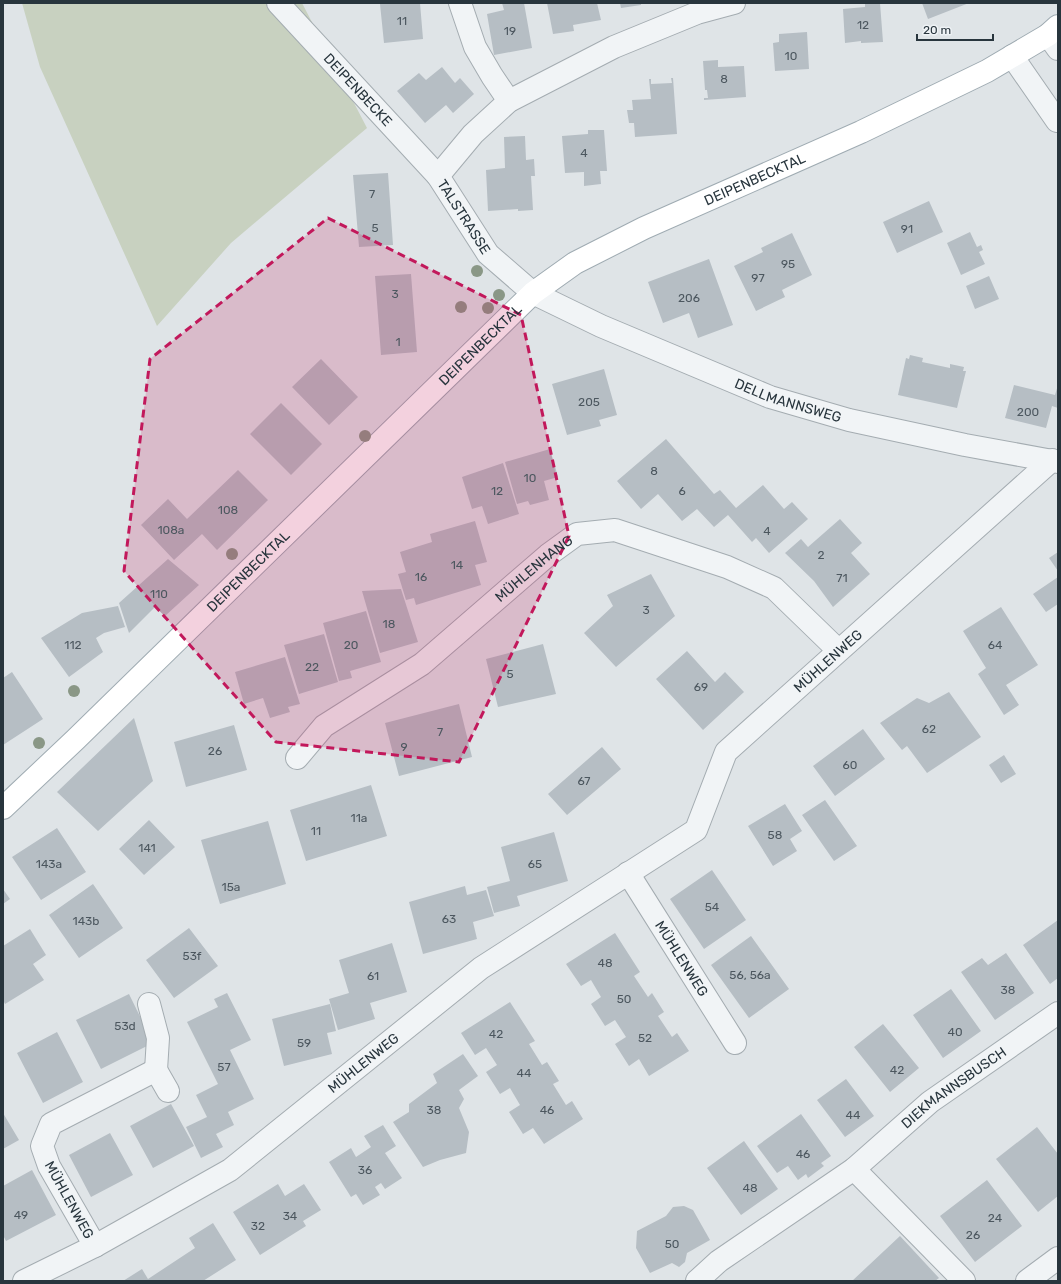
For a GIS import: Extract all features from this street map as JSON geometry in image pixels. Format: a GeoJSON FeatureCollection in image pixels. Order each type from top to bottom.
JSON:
{"type":"FeatureCollection","features":[{"type":"Feature","properties":{"kind":"main road","name":"DEIPENBECKTAL"},"geometry":{"type":"LineString","coordinates":[[3,808],[75,740],[533,293],[575,263],[637,232],[861,132],[987,71],[1012,56],[1055,36]]}},
{"type":"Feature","properties":{"kind":"street","name":"DEIPENBECKE"},"geometry":{"type":"LineString","coordinates":[[278,3],[438,176]]}},
{"type":"Feature","properties":{"kind":"street"},"geometry":{"type":"LineString","coordinates":[[460,3],[475,47],[509,101]]}},
{"type":"Feature","properties":{"kind":"street","name":"TALSTRASSE"},"geometry":{"type":"LineString","coordinates":[[533,293],[488,254],[438,176],[473,134],[509,101],[614,48],[697,13],[734,3]]}},
{"type":"Feature","properties":{"kind":"street"},"geometry":{"type":"LineString","coordinates":[[1012,56],[1057,121]]}},
{"type":"Feature","properties":{"kind":"street","name":"DELLMANNSWEG"},"geometry":{"type":"LineString","coordinates":[[533,293],[601,326],[770,397],[849,420],[965,445],[1055,461]]}},
{"type":"Feature","properties":{"kind":"street","name":"MÜHLENWEG"},"geometry":{"type":"LineString","coordinates":[[24,1281],[95,1246],[230,1170],[481,968],[696,830],[726,752],[838,650],[1055,461]]}},
{"type":"Feature","properties":{"kind":"street","name":"MÜHLENHANG"},"geometry":{"type":"LineString","coordinates":[[297,758],[324,726],[422,664],[548,555],[577,534],[616,530],[728,566],[774,588],[838,650]]}},
{"type":"Feature","properties":{"kind":"street","name":"MÜHLENWEG"},"geometry":{"type":"LineString","coordinates":[[628,874],[735,1043]]}},
{"type":"Feature","properties":{"kind":"street"},"geometry":{"type":"LineString","coordinates":[[149,1004],[158,1038],[156,1070],[168,1091]]}},
{"type":"Feature","properties":{"kind":"street","name":"DIEKMANNSBUSCH"},"geometry":{"type":"LineString","coordinates":[[697,1281],[719,1261],[854,1169],[930,1102],[1058,1013]]}},
{"type":"Feature","properties":{"kind":"street","name":"MÜHLENWEG"},"geometry":{"type":"LineString","coordinates":[[95,1246],[49,1166],[42,1146],[51,1124],[156,1070]]}},
{"type":"Feature","properties":{"kind":"street"},"geometry":{"type":"LineString","coordinates":[[854,1169],[964,1281]]}},
{"type":"Feature","properties":{"kind":"street"},"geometry":{"type":"LineString","coordinates":[[1027,1281],[1058,1258]]}},
{"type":"Feature","properties":{"kind":"highlighted area"},"geometry":{"type":"Polygon","coordinates":[[[328,218],[521,315],[569,536],[459,762],[276,742],[124,571],[150,359],[328,218]]]}},
{"type":"Feature","properties":{"kind":"green space"},"geometry":{"type":"Polygon","coordinates":[[[22,3],[302,3],[367,128],[231,243],[157,326],[40,67],[22,3]]]}},
{"type":"Feature","properties":{"kind":"building"},"geometry":{"type":"Polygon","coordinates":[[[420,3],[423,39],[384,43],[380,4],[420,3]]]}},
{"type":"Feature","properties":{"kind":"building"},"geometry":{"type":"Polygon","coordinates":[[[502,3],[524,3],[532,48],[494,55],[487,14],[504,10],[502,3]]]}},
{"type":"Feature","properties":{"kind":"building"},"geometry":{"type":"Polygon","coordinates":[[[547,3],[597,3],[601,20],[573,25],[574,31],[553,34],[547,3]]]}},
{"type":"Feature","properties":{"kind":"building"},"geometry":{"type":"Polygon","coordinates":[[[620,3],[641,3],[641,5],[621,8],[620,3]]]}},
{"type":"Feature","properties":{"kind":"building"},"geometry":{"type":"Polygon","coordinates":[[[865,3],[880,3],[883,42],[861,43],[861,41],[845,43],[843,9],[865,7],[865,3]]]}},
{"type":"Feature","properties":{"kind":"building"},"geometry":{"type":"Polygon","coordinates":[[[922,3],[969,3],[928,19],[922,3]]]}},
{"type":"Feature","properties":{"kind":"building"},"geometry":{"type":"Polygon","coordinates":[[[807,32],[809,69],[775,71],[773,43],[779,42],[779,34],[807,32]]]}},
{"type":"Feature","properties":{"kind":"building"},"geometry":{"type":"Polygon","coordinates":[[[718,60],[718,67],[744,66],[746,97],[704,100],[704,98],[708,98],[707,90],[705,90],[703,61],[718,60]]]}},
{"type":"Feature","properties":{"kind":"building"},"geometry":{"type":"Polygon","coordinates":[[[442,67],[455,83],[460,78],[474,94],[453,113],[446,105],[425,123],[397,91],[419,73],[426,80],[442,67]]]}},
{"type":"Feature","properties":{"kind":"building"},"geometry":{"type":"Polygon","coordinates":[[[671,78],[673,78],[677,134],[635,137],[634,123],[629,123],[627,110],[633,110],[632,100],[651,99],[649,79],[651,79],[651,84],[672,83],[671,78]]]}},
{"type":"Feature","properties":{"kind":"building"},"geometry":{"type":"Polygon","coordinates":[[[588,130],[604,130],[607,171],[600,171],[601,184],[584,186],[584,172],[565,173],[562,136],[588,134],[588,130]]]}},
{"type":"Feature","properties":{"kind":"building"},"geometry":{"type":"Polygon","coordinates":[[[525,136],[526,160],[534,159],[535,176],[531,176],[533,210],[518,211],[518,209],[488,211],[486,170],[505,168],[504,137],[525,136]]]}},
{"type":"Feature","properties":{"kind":"building"},"geometry":{"type":"Polygon","coordinates":[[[388,173],[393,245],[359,247],[353,175],[388,173]]]}},
{"type":"Feature","properties":{"kind":"building"},"geometry":{"type":"Polygon","coordinates":[[[929,201],[943,232],[897,253],[883,222],[929,201]]]}},
{"type":"Feature","properties":{"kind":"building"},"geometry":{"type":"Polygon","coordinates":[[[970,232],[977,247],[981,245],[983,250],[979,252],[985,264],[961,275],[947,243],[970,232]]]}},
{"type":"Feature","properties":{"kind":"building"},"geometry":{"type":"Polygon","coordinates":[[[792,233],[812,275],[782,290],[785,297],[756,311],[734,266],[763,252],[761,248],[792,233]]]}},
{"type":"Feature","properties":{"kind":"building"},"geometry":{"type":"Polygon","coordinates":[[[709,259],[733,325],[698,338],[689,313],[663,323],[648,282],[709,259]]]}},
{"type":"Feature","properties":{"kind":"building"},"geometry":{"type":"Polygon","coordinates":[[[411,274],[417,352],[381,355],[375,276],[411,274]]]}},
{"type":"Feature","properties":{"kind":"building"},"geometry":{"type":"Polygon","coordinates":[[[989,276],[999,299],[975,309],[966,286],[989,276]]]}},
{"type":"Feature","properties":{"kind":"building"},"geometry":{"type":"Polygon","coordinates":[[[910,355],[923,358],[922,362],[950,368],[950,364],[964,367],[963,371],[966,371],[957,408],[898,395],[906,358],[909,359],[910,355]]]}},
{"type":"Feature","properties":{"kind":"building"},"geometry":{"type":"Polygon","coordinates":[[[321,359],[358,397],[329,425],[292,387],[321,359]]]}},
{"type":"Feature","properties":{"kind":"building"},"geometry":{"type":"Polygon","coordinates":[[[604,369],[617,415],[599,420],[601,426],[567,435],[552,384],[604,369]]]}},
{"type":"Feature","properties":{"kind":"building"},"geometry":{"type":"Polygon","coordinates":[[[1014,385],[1055,395],[1058,385],[1058,408],[1052,406],[1046,428],[1005,418],[1014,385]]]}},
{"type":"Feature","properties":{"kind":"building"},"geometry":{"type":"Polygon","coordinates":[[[281,403],[322,444],[291,475],[250,434],[281,403]]]}},
{"type":"Feature","properties":{"kind":"building"},"geometry":{"type":"Polygon","coordinates":[[[666,439],[714,494],[720,490],[736,508],[763,485],[784,509],[792,502],[808,519],[769,553],[756,538],[752,542],[728,515],[714,527],[697,509],[682,521],[658,494],[641,509],[617,481],[666,439]]]}},
{"type":"Feature","properties":{"kind":"building"},"geometry":{"type":"Polygon","coordinates":[[[550,449],[558,477],[544,481],[549,500],[530,505],[528,501],[517,504],[505,462],[550,449]]]}},
{"type":"Feature","properties":{"kind":"building"},"geometry":{"type":"Polygon","coordinates":[[[503,463],[519,514],[488,524],[482,506],[472,509],[462,477],[503,463]]]}},
{"type":"Feature","properties":{"kind":"building"},"geometry":{"type":"Polygon","coordinates":[[[238,470],[268,500],[217,550],[202,534],[174,560],[141,525],[168,499],[187,519],[238,470]]]}},
{"type":"Feature","properties":{"kind":"building"},"geometry":{"type":"Polygon","coordinates":[[[840,519],[862,543],[851,553],[870,574],[833,607],[814,581],[785,553],[801,539],[808,547],[840,519]]]}},
{"type":"Feature","properties":{"kind":"building"},"geometry":{"type":"Polygon","coordinates":[[[475,521],[487,562],[475,565],[481,585],[416,605],[414,598],[406,600],[398,574],[406,572],[400,552],[432,542],[430,534],[475,521]]]}},
{"type":"Feature","properties":{"kind":"building"},"geometry":{"type":"Polygon","coordinates":[[[1058,552],[1058,571],[1049,558],[1058,552]]]}},
{"type":"Feature","properties":{"kind":"building"},"geometry":{"type":"Polygon","coordinates":[[[168,559],[199,585],[165,616],[155,607],[129,633],[119,603],[168,559]]]}},
{"type":"Feature","properties":{"kind":"building"},"geometry":{"type":"Polygon","coordinates":[[[651,574],[675,616],[616,667],[584,633],[613,606],[607,595],[651,574]]]}},
{"type":"Feature","properties":{"kind":"building"},"geometry":{"type":"Polygon","coordinates":[[[1058,577],[1058,604],[1046,612],[1033,594],[1058,577]]]}},
{"type":"Feature","properties":{"kind":"building"},"geometry":{"type":"Polygon","coordinates":[[[401,589],[418,642],[380,653],[362,591],[401,589]]]}},
{"type":"Feature","properties":{"kind":"building"},"geometry":{"type":"Polygon","coordinates":[[[118,606],[125,627],[104,633],[96,638],[103,652],[69,677],[41,638],[82,613],[118,606]]]}},
{"type":"Feature","properties":{"kind":"building"},"geometry":{"type":"Polygon","coordinates":[[[1001,607],[1038,665],[1006,685],[1019,705],[1004,715],[978,674],[986,668],[963,631],[1001,607]]]}},
{"type":"Feature","properties":{"kind":"building"},"geometry":{"type":"Polygon","coordinates":[[[366,611],[381,662],[350,671],[352,678],[339,681],[323,623],[366,611]]]}},
{"type":"Feature","properties":{"kind":"building"},"geometry":{"type":"Polygon","coordinates":[[[324,634],[338,682],[299,694],[284,645],[324,634]]]}},
{"type":"Feature","properties":{"kind":"building"},"geometry":{"type":"Polygon","coordinates":[[[543,644],[556,694],[498,707],[486,659],[543,644]]]}},
{"type":"Feature","properties":{"kind":"building"},"geometry":{"type":"Polygon","coordinates":[[[687,651],[715,682],[725,672],[744,692],[703,730],[656,679],[687,651]]]}},
{"type":"Feature","properties":{"kind":"building"},"geometry":{"type":"Polygon","coordinates":[[[285,657],[300,704],[288,707],[290,712],[270,718],[263,698],[244,704],[235,672],[285,657]]]}},
{"type":"Feature","properties":{"kind":"building"},"geometry":{"type":"Polygon","coordinates":[[[12,672],[43,719],[3,745],[3,678],[12,672]]]}},
{"type":"Feature","properties":{"kind":"building"},"geometry":{"type":"Polygon","coordinates":[[[949,692],[981,737],[927,773],[907,746],[902,750],[880,723],[917,698],[929,703],[949,692]]]}},
{"type":"Feature","properties":{"kind":"building"},"geometry":{"type":"Polygon","coordinates":[[[459,704],[472,757],[399,776],[385,723],[459,704]]]}},
{"type":"Feature","properties":{"kind":"building"},"geometry":{"type":"Polygon","coordinates":[[[134,718],[153,781],[98,831],[57,792],[134,718]]]}},
{"type":"Feature","properties":{"kind":"building"},"geometry":{"type":"Polygon","coordinates":[[[234,725],[247,770],[186,787],[174,742],[234,725]]]}},
{"type":"Feature","properties":{"kind":"building"},"geometry":{"type":"Polygon","coordinates":[[[863,729],[885,759],[835,796],[813,766],[863,729]]]}},
{"type":"Feature","properties":{"kind":"building"},"geometry":{"type":"Polygon","coordinates":[[[602,747],[621,769],[567,815],[548,794],[602,747]]]}},
{"type":"Feature","properties":{"kind":"building"},"geometry":{"type":"Polygon","coordinates":[[[1004,755],[1016,774],[1001,783],[989,765],[1004,755]]]}},
{"type":"Feature","properties":{"kind":"building"},"geometry":{"type":"Polygon","coordinates":[[[371,785],[387,836],[306,861],[290,810],[371,785]]]}},
{"type":"Feature","properties":{"kind":"building"},"geometry":{"type":"Polygon","coordinates":[[[825,800],[857,846],[834,861],[802,815],[825,800]]]}},
{"type":"Feature","properties":{"kind":"building"},"geometry":{"type":"Polygon","coordinates":[[[785,804],[802,831],[790,839],[797,851],[773,866],[748,826],[785,804]]]}},
{"type":"Feature","properties":{"kind":"building"},"geometry":{"type":"Polygon","coordinates":[[[149,820],[175,847],[144,875],[119,849],[149,820]]]}},
{"type":"Feature","properties":{"kind":"building"},"geometry":{"type":"Polygon","coordinates":[[[268,821],[286,884],[220,904],[201,840],[268,821]]]}},
{"type":"Feature","properties":{"kind":"building"},"geometry":{"type":"Polygon","coordinates":[[[57,828],[86,872],[41,900],[12,857],[57,828]]]}},
{"type":"Feature","properties":{"kind":"building"},"geometry":{"type":"Polygon","coordinates":[[[554,832],[568,881],[517,896],[520,906],[494,913],[487,887],[510,881],[501,847],[554,832]]]}},
{"type":"Feature","properties":{"kind":"building"},"geometry":{"type":"Polygon","coordinates":[[[712,870],[746,920],[704,949],[670,899],[712,870]]]}},
{"type":"Feature","properties":{"kind":"building"},"geometry":{"type":"Polygon","coordinates":[[[93,884],[123,928],[79,958],[49,915],[93,884]]]}},
{"type":"Feature","properties":{"kind":"building"},"geometry":{"type":"Polygon","coordinates":[[[465,886],[467,895],[486,890],[494,916],[473,922],[477,939],[423,954],[409,902],[465,886]]]}},
{"type":"Feature","properties":{"kind":"building"},"geometry":{"type":"Polygon","coordinates":[[[3,889],[10,899],[3,904],[3,889]]]}},
{"type":"Feature","properties":{"kind":"building"},"geometry":{"type":"Polygon","coordinates":[[[1058,920],[1058,978],[1050,984],[1023,945],[1058,920]]]}},
{"type":"Feature","properties":{"kind":"building"},"geometry":{"type":"Polygon","coordinates":[[[189,928],[218,966],[174,998],[146,960],[189,928]]]}},
{"type":"Feature","properties":{"kind":"building"},"geometry":{"type":"Polygon","coordinates":[[[30,929],[46,955],[33,964],[44,980],[5,1004],[3,1000],[3,946],[30,929]]]}},
{"type":"Feature","properties":{"kind":"building"},"geometry":{"type":"Polygon","coordinates":[[[615,933],[640,972],[634,976],[648,997],[652,993],[664,1012],[658,1016],[672,1037],[677,1033],[689,1051],[649,1076],[639,1059],[629,1066],[615,1044],[626,1037],[615,1020],[605,1026],[591,1004],[601,997],[591,980],[581,986],[566,964],[615,933]]]}},
{"type":"Feature","properties":{"kind":"building"},"geometry":{"type":"Polygon","coordinates":[[[751,936],[789,989],[749,1018],[711,965],[751,936]]]}},
{"type":"Feature","properties":{"kind":"building"},"geometry":{"type":"Polygon","coordinates":[[[392,943],[407,992],[370,1003],[375,1019],[338,1030],[329,999],[349,993],[339,960],[392,943]]]}},
{"type":"Feature","properties":{"kind":"building"},"geometry":{"type":"Polygon","coordinates":[[[1006,953],[1034,993],[995,1020],[961,972],[982,958],[988,965],[1006,953]]]}},
{"type":"Feature","properties":{"kind":"building"},"geometry":{"type":"Polygon","coordinates":[[[951,989],[981,1031],[943,1058],[913,1015],[951,989]]]}},
{"type":"Feature","properties":{"kind":"building"},"geometry":{"type":"Polygon","coordinates":[[[227,993],[251,1040],[230,1050],[254,1099],[228,1112],[234,1125],[216,1134],[223,1147],[201,1158],[186,1127],[207,1117],[196,1095],[218,1084],[187,1022],[218,1007],[214,999],[227,993]]]}},
{"type":"Feature","properties":{"kind":"building"},"geometry":{"type":"Polygon","coordinates":[[[129,994],[153,1043],[101,1069],[76,1020],[129,994]]]}},
{"type":"Feature","properties":{"kind":"building"},"geometry":{"type":"Polygon","coordinates":[[[510,1002],[535,1041],[529,1044],[542,1065],[547,1062],[559,1081],[553,1084],[566,1105],[572,1101],[583,1119],[544,1144],[533,1128],[523,1134],[509,1112],[520,1105],[510,1088],[500,1094],[486,1072],[497,1065],[486,1048],[475,1055],[461,1033],[510,1002]]]}},
{"type":"Feature","properties":{"kind":"building"},"geometry":{"type":"Polygon","coordinates":[[[330,1004],[336,1031],[327,1033],[332,1054],[284,1066],[272,1019],[330,1004]]]}},
{"type":"Feature","properties":{"kind":"building"},"geometry":{"type":"Polygon","coordinates":[[[883,1024],[919,1068],[890,1092],[854,1047],[883,1024]]]}},
{"type":"Feature","properties":{"kind":"building"},"geometry":{"type":"Polygon","coordinates":[[[57,1032],[83,1082],[43,1103],[17,1053],[57,1032]]]}},
{"type":"Feature","properties":{"kind":"building"},"geometry":{"type":"Polygon","coordinates":[[[463,1054],[478,1076],[459,1090],[464,1099],[459,1108],[469,1132],[466,1153],[440,1160],[423,1167],[393,1122],[409,1112],[409,1104],[437,1083],[433,1074],[463,1054]]]}},
{"type":"Feature","properties":{"kind":"building"},"geometry":{"type":"Polygon","coordinates":[[[846,1079],[874,1116],[845,1137],[817,1100],[846,1079]]]}},
{"type":"Feature","properties":{"kind":"building"},"geometry":{"type":"Polygon","coordinates":[[[171,1104],[194,1146],[153,1168],[130,1126],[171,1104]]]}},
{"type":"Feature","properties":{"kind":"building"},"geometry":{"type":"Polygon","coordinates":[[[3,1113],[19,1140],[3,1149],[3,1113]]]}},
{"type":"Feature","properties":{"kind":"building"},"geometry":{"type":"Polygon","coordinates":[[[801,1114],[831,1156],[821,1163],[824,1166],[808,1178],[806,1174],[798,1180],[788,1166],[777,1173],[757,1146],[801,1114]]]}},
{"type":"Feature","properties":{"kind":"building"},"geometry":{"type":"Polygon","coordinates":[[[383,1125],[396,1146],[385,1153],[402,1178],[385,1189],[381,1183],[375,1187],[380,1195],[363,1205],[356,1194],[351,1197],[329,1162],[351,1148],[356,1157],[371,1147],[364,1136],[383,1125]]]}},
{"type":"Feature","properties":{"kind":"building"},"geometry":{"type":"Polygon","coordinates":[[[1037,1127],[1058,1154],[1058,1196],[1038,1212],[996,1159],[1037,1127]]]}},
{"type":"Feature","properties":{"kind":"building"},"geometry":{"type":"Polygon","coordinates":[[[110,1133],[133,1175],[91,1197],[69,1155],[110,1133]]]}},
{"type":"Feature","properties":{"kind":"building"},"geometry":{"type":"Polygon","coordinates":[[[744,1141],[778,1189],[741,1215],[707,1168],[744,1141]]]}},
{"type":"Feature","properties":{"kind":"building"},"geometry":{"type":"Polygon","coordinates":[[[32,1170],[56,1215],[6,1241],[3,1235],[3,1186],[32,1170]]]}},
{"type":"Feature","properties":{"kind":"building"},"geometry":{"type":"Polygon","coordinates":[[[987,1180],[1022,1226],[975,1262],[940,1216],[987,1180]]]}},
{"type":"Feature","properties":{"kind":"building"},"geometry":{"type":"Polygon","coordinates":[[[278,1184],[285,1196],[304,1184],[321,1210],[303,1221],[306,1226],[260,1255],[233,1212],[278,1184]]]}},
{"type":"Feature","properties":{"kind":"building"},"geometry":{"type":"Polygon","coordinates":[[[684,1206],[693,1210],[710,1240],[687,1253],[685,1262],[679,1267],[672,1263],[650,1273],[636,1248],[637,1231],[666,1216],[673,1207],[684,1206]]]}},
{"type":"Feature","properties":{"kind":"building"},"geometry":{"type":"Polygon","coordinates":[[[213,1223],[236,1260],[203,1281],[123,1281],[142,1269],[148,1279],[195,1248],[189,1238],[213,1223]]]}},
{"type":"Feature","properties":{"kind":"building"},"geometry":{"type":"Polygon","coordinates":[[[900,1236],[939,1278],[935,1281],[852,1281],[900,1236]]]}}]}
